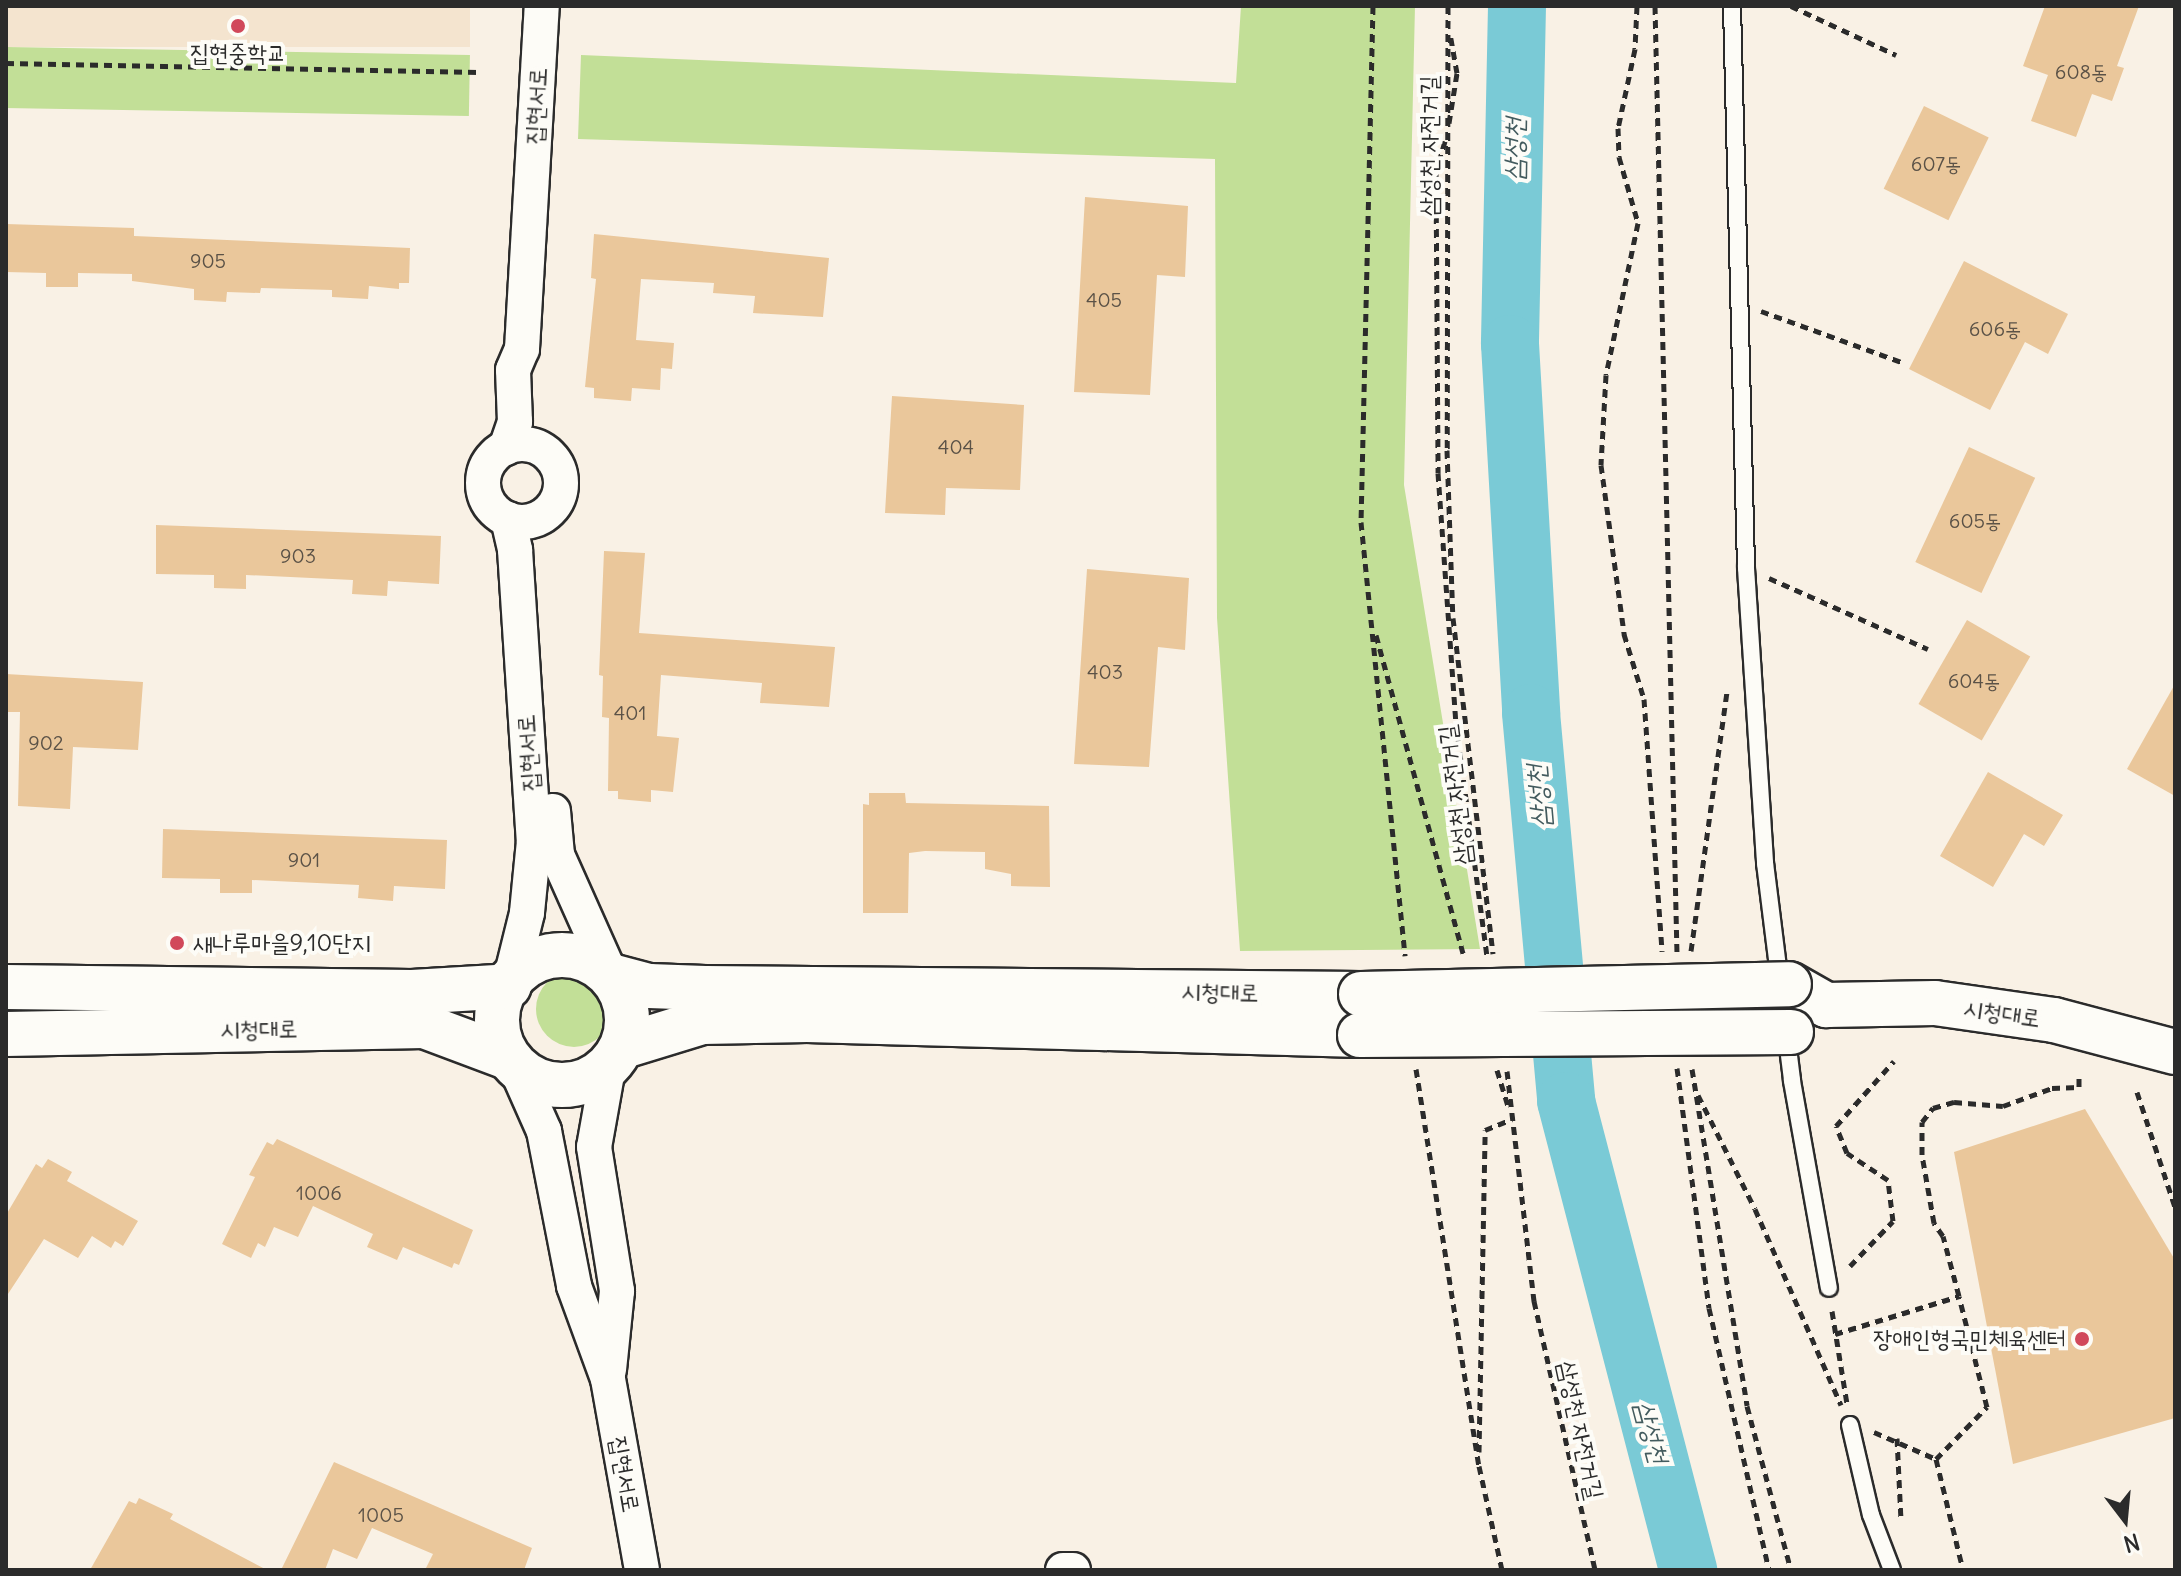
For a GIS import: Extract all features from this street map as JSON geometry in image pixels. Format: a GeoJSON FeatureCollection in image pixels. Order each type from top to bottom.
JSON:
{"type":"FeatureCollection","features":[{"type":"Feature","properties":{"kind":"street","name":"집현서로"},"geometry":{"type":"LineString","coordinates":[[506,448],[515,422],[513,370],[522,349],[542,6]]}},
{"type":"Feature","properties":{"kind":"street","name":"집현서로"},"geometry":{"type":"LineString","coordinates":[[522,349],[534,371],[533,426],[541,449]]}},
{"type":"Feature","properties":{"kind":"street"},"geometry":{"type":"LineString","coordinates":[[506,448],[541,449],[557,466],[560,492],[546,514],[521,519],[488,502],[484,489],[488,464],[506,448]]}},
{"type":"Feature","properties":{"kind":"street","name":"집현서로"},"geometry":{"type":"LineString","coordinates":[[521,519],[530,553],[557,855],[611,976]]}},
{"type":"Feature","properties":{"kind":"street","name":"집현서로"},"geometry":{"type":"LineString","coordinates":[[509,986],[527,913],[534,841],[515,550],[521,519]]}},
{"type":"Feature","properties":{"kind":"street"},"geometry":{"type":"LineString","coordinates":[[553,956],[574,956],[611,976],[627,1014],[616,1055],[583,1081],[558,1084],[512,1063],[495,1034],[494,1012],[500,992],[533,963],[553,956]]}},
{"type":"Feature","properties":{"kind":"street","name":"시청대로"},"geometry":{"type":"LineString","coordinates":[[611,976],[649,986],[1791,1032],[1808,994]]}},
{"type":"Feature","properties":{"kind":"street","name":"시청대로"},"geometry":{"type":"LineString","coordinates":[[6,987],[412,992],[509,986]]}},
{"type":"Feature","properties":{"kind":"street","name":"시청대로"},"geometry":{"type":"LineString","coordinates":[[616,1055],[702,1022],[1360,1015],[1808,994],[1935,1003],[2054,1020],[2175,1052]]}},
{"type":"Feature","properties":{"kind":"street","name":"시청대로"},"geometry":{"type":"LineString","coordinates":[[6,1034],[424,1026],[512,1063]]}},
{"type":"Feature","properties":{"kind":"street","name":"집현서로"},"geometry":{"type":"LineString","coordinates":[[608,1379],[617,1291],[594,1147],[616,1055]]}},
{"type":"Feature","properties":{"kind":"street","name":"집현서로"},"geometry":{"type":"LineString","coordinates":[[512,1063],[544,1131],[574,1286],[608,1379],[642,1570]]}},
{"type":"Feature","properties":{"kind":"street"},"geometry":{"type":"LineString","coordinates":[[1063,1570],[1073,1570]]}},
{"type":"Feature","properties":{"kind":"lane"},"geometry":{"type":"LineString","coordinates":[[1732,6],[1746,568],[1765,863],[1792,1081],[1829,1288]]}},
{"type":"Feature","properties":{"kind":"lane"},"geometry":{"type":"LineString","coordinates":[[1850,1425],[1871,1515],[1892,1570]]}},
{"type":"Feature","properties":{"kind":"path"},"geometry":{"type":"LineString","coordinates":[[1373,6],[1361,522],[1371,618],[1466,966]]}},
{"type":"Feature","properties":{"kind":"path"},"geometry":{"type":"LineString","coordinates":[[1447,132],[1457,73],[1448,6]]}},
{"type":"Feature","properties":{"kind":"path"},"geometry":{"type":"LineString","coordinates":[[1637,6],[1635,49],[1618,128],[1619,157],[1638,223],[1606,375],[1601,465],[1624,634],[1644,699],[1664,968]]}},
{"type":"Feature","properties":{"kind":"path"},"geometry":{"type":"LineString","coordinates":[[1655,6],[1672,914],[1678,960]]}},
{"type":"Feature","properties":{"kind":"path"},"geometry":{"type":"LineString","coordinates":[[1791,6],[1896,55]]}},
{"type":"Feature","properties":{"kind":"path","name":"삼성천 자전거길"},"geometry":{"type":"LineString","coordinates":[[1447,132],[1436,173],[1438,473],[1456,724],[1492,968],[1453,618],[1448,22]]}},
{"type":"Feature","properties":{"kind":"path"},"geometry":{"type":"LineString","coordinates":[[6,63],[479,72]]}},
{"type":"Feature","properties":{"kind":"path"},"geometry":{"type":"LineString","coordinates":[[1737,302],[1901,362]]}},
{"type":"Feature","properties":{"kind":"path"},"geometry":{"type":"LineString","coordinates":[[1746,568],[1928,649]]}},
{"type":"Feature","properties":{"kind":"path"},"geometry":{"type":"LineString","coordinates":[[1690,960],[1728,687]]}},
{"type":"Feature","properties":{"kind":"path","name":"삼성천 자전거길"},"geometry":{"type":"LineString","coordinates":[[1504,1059],[1534,1301],[1595,1570]]}},
{"type":"Feature","properties":{"kind":"path"},"geometry":{"type":"LineString","coordinates":[[1691,1060],[1747,1406],[1791,1570]]}},
{"type":"Feature","properties":{"kind":"path"},"geometry":{"type":"LineString","coordinates":[[1676,1061],[1709,1308],[1769,1570]]}},
{"type":"Feature","properties":{"kind":"path"},"geometry":{"type":"LineString","coordinates":[[1850,1425],[1829,1288],[1893,1221],[1888,1180],[1847,1153],[1836,1126],[1894,1061]]}},
{"type":"Feature","properties":{"kind":"path"},"geometry":{"type":"LineString","coordinates":[[1495,1065],[1512,1119],[1485,1130],[1479,1467],[1502,1570]]}},
{"type":"Feature","properties":{"kind":"path"},"geometry":{"type":"LineString","coordinates":[[1936,1459],[1987,1407],[1943,1236],[1934,1223],[1922,1155],[1922,1122],[1933,1108],[1954,1102],[2003,1106],[2052,1088],[2079,1087],[2079,1077]]}},
{"type":"Feature","properties":{"kind":"path"},"geometry":{"type":"LineString","coordinates":[[1694,1087],[1755,1209],[1850,1425]]}},
{"type":"Feature","properties":{"kind":"path"},"geometry":{"type":"LineString","coordinates":[[2137,1092],[2175,1207]]}},
{"type":"Feature","properties":{"kind":"path"},"geometry":{"type":"LineString","coordinates":[[1835,1334],[1959,1296]]}},
{"type":"Feature","properties":{"kind":"path"},"geometry":{"type":"LineString","coordinates":[[1850,1425],[1897,1438],[1936,1459],[1963,1570]]}},
{"type":"Feature","properties":{"kind":"path"},"geometry":{"type":"LineString","coordinates":[[1897,1438],[1901,1526]]}},
{"type":"Feature","properties":{"kind":"shaded area","name":"집현중학교"},"geometry":{"type":"Polygon","coordinates":[[[6,6],[470,6],[470,47],[6,47],[6,6]]]}},
{"type":"Feature","properties":{"kind":"green space"},"geometry":{"type":"Polygon","coordinates":[[[1241,6],[1415,6],[1404,485],[1480,949],[1240,951],[1217,618],[1215,159],[578,139],[581,55],[1236,83],[1241,6]]]}},
{"type":"Feature","properties":{"kind":"green space"},"geometry":{"type":"Polygon","coordinates":[[[6,47],[470,55],[469,116],[6,108],[6,47]]]}},
{"type":"Feature","properties":{"kind":"green space"},"geometry":{"type":"Polygon","coordinates":[[[574,971],[588,974],[601,982],[609,995],[612,1009],[609,1023],[601,1036],[588,1044],[574,1047],[560,1044],[547,1036],[539,1023],[536,1009],[539,995],[547,982],[560,974],[574,971]]]}},
{"type":"Feature","properties":{"kind":"building"},"geometry":{"type":"Polygon","coordinates":[[[2045,6],[2139,6],[2117,66],[2124,68],[2112,101],[2092,94],[2076,137],[2031,121],[2048,75],[2023,66],[2045,6]]]}},
{"type":"Feature","properties":{"kind":"building"},"geometry":{"type":"Polygon","coordinates":[[[1924,106],[1989,138],[1948,220],[1884,189],[1924,106]]]}},
{"type":"Feature","properties":{"kind":"building"},"geometry":{"type":"Polygon","coordinates":[[[1085,197],[1188,206],[1185,277],[1157,275],[1150,395],[1074,392],[1085,197]]]}},
{"type":"Feature","properties":{"kind":"building"},"geometry":{"type":"Polygon","coordinates":[[[6,224],[134,228],[134,236],[410,248],[409,283],[399,283],[399,289],[369,286],[368,299],[332,297],[332,290],[261,288],[260,293],[227,292],[226,302],[194,300],[194,289],[132,281],[132,274],[78,273],[78,287],[46,287],[46,273],[6,272],[6,224]]]}},
{"type":"Feature","properties":{"kind":"building"},"geometry":{"type":"Polygon","coordinates":[[[594,234],[829,258],[823,317],[753,313],[755,296],[713,293],[714,283],[641,279],[636,340],[674,343],[672,369],[661,368],[660,390],[632,388],[631,401],[594,398],[594,388],[585,387],[596,279],[591,278],[594,234]]]}},
{"type":"Feature","properties":{"kind":"building"},"geometry":{"type":"Polygon","coordinates":[[[1964,261],[2068,314],[2048,354],[2025,342],[1990,410],[1909,369],[1964,261]]]}},
{"type":"Feature","properties":{"kind":"building"},"geometry":{"type":"Polygon","coordinates":[[[892,396],[1024,405],[1020,490],[946,488],[945,515],[885,513],[892,396]]]}},
{"type":"Feature","properties":{"kind":"building"},"geometry":{"type":"Polygon","coordinates":[[[1969,447],[2035,478],[1981,593],[1915,562],[1969,447]]]}},
{"type":"Feature","properties":{"kind":"building"},"geometry":{"type":"Polygon","coordinates":[[[156,525],[441,536],[439,584],[388,581],[387,596],[352,594],[353,580],[246,575],[246,589],[214,588],[214,575],[156,574],[156,525]]]}},
{"type":"Feature","properties":{"kind":"building"},"geometry":{"type":"Polygon","coordinates":[[[604,551],[645,553],[639,633],[835,647],[829,707],[760,703],[762,683],[661,675],[657,736],[679,738],[673,792],[651,790],[651,802],[618,799],[618,791],[608,791],[609,718],[602,717],[603,676],[599,675],[604,551]]]}},
{"type":"Feature","properties":{"kind":"building"},"geometry":{"type":"Polygon","coordinates":[[[1087,569],[1189,578],[1185,650],[1158,647],[1149,767],[1074,764],[1087,569]]]}},
{"type":"Feature","properties":{"kind":"building"},"geometry":{"type":"Polygon","coordinates":[[[1967,620],[2030,657],[1982,741],[1918,704],[1967,620]]]}},
{"type":"Feature","properties":{"kind":"building"},"geometry":{"type":"Polygon","coordinates":[[[6,674],[143,682],[138,750],[73,747],[70,809],[18,806],[20,712],[6,712],[6,674]]]}},
{"type":"Feature","properties":{"kind":"building"},"geometry":{"type":"Polygon","coordinates":[[[2175,684],[2175,796],[2127,769],[2175,684]]]}},
{"type":"Feature","properties":{"kind":"building"},"geometry":{"type":"Polygon","coordinates":[[[1988,772],[2063,815],[2044,846],[2024,834],[1993,887],[1940,856],[1988,772]]]}},
{"type":"Feature","properties":{"kind":"building"},"geometry":{"type":"Polygon","coordinates":[[[869,793],[905,793],[906,803],[1049,806],[1050,887],[1011,886],[1011,874],[985,869],[985,852],[909,853],[908,913],[863,913],[863,804],[869,805],[869,793]]]}},
{"type":"Feature","properties":{"kind":"building"},"geometry":{"type":"Polygon","coordinates":[[[163,829],[447,840],[445,889],[394,886],[393,901],[358,898],[359,885],[252,880],[252,893],[220,893],[220,879],[162,878],[163,829]]]}},
{"type":"Feature","properties":{"kind":"building","name":"장애인형국민체육센터"},"geometry":{"type":"Polygon","coordinates":[[[2085,1109],[2175,1260],[2175,1418],[2013,1464],[1954,1152],[2085,1109]]]}},
{"type":"Feature","properties":{"kind":"building"},"geometry":{"type":"Polygon","coordinates":[[[277,1139],[473,1230],[459,1265],[454,1263],[452,1268],[403,1247],[397,1260],[367,1247],[373,1234],[313,1206],[298,1237],[274,1227],[265,1247],[258,1243],[251,1258],[222,1244],[255,1177],[249,1175],[267,1142],[273,1145],[277,1139]]]}},
{"type":"Feature","properties":{"kind":"building"},"geometry":{"type":"Polygon","coordinates":[[[48,1159],[72,1172],[67,1181],[138,1221],[123,1246],[115,1241],[111,1248],[92,1236],[78,1258],[44,1239],[6,1297],[6,1215],[36,1164],[42,1168],[48,1159]]]}},
{"type":"Feature","properties":{"kind":"building"},"geometry":{"type":"Polygon","coordinates":[[[334,1462],[532,1548],[524,1570],[425,1570],[433,1554],[372,1528],[357,1559],[333,1549],[325,1570],[281,1570],[334,1462]]]}},
{"type":"Feature","properties":{"kind":"building"},"geometry":{"type":"Polygon","coordinates":[[[139,1498],[173,1514],[170,1519],[267,1570],[90,1570],[129,1501],[136,1504],[139,1498]]]}},
{"type":"Feature","properties":{"kind":"waterway","name":"삼성천"},"geometry":{"type":"LineString","coordinates":[[1517,6],[1510,344],[1531,713],[1566,1101],[1688,1570]]}},
{"type":"Feature","properties":{"kind":"place","name":"집현중학교"},"geometry":{"type":"Point","coordinates":[238,26]}},
{"type":"Feature","properties":{"kind":"place","name":"새나루마을9,10단지"},"geometry":{"type":"Point","coordinates":[177,943]}},
{"type":"Feature","properties":{"kind":"place","name":"장애인형국민체육센터"},"geometry":{"type":"Point","coordinates":[2082,1339]}}]}
